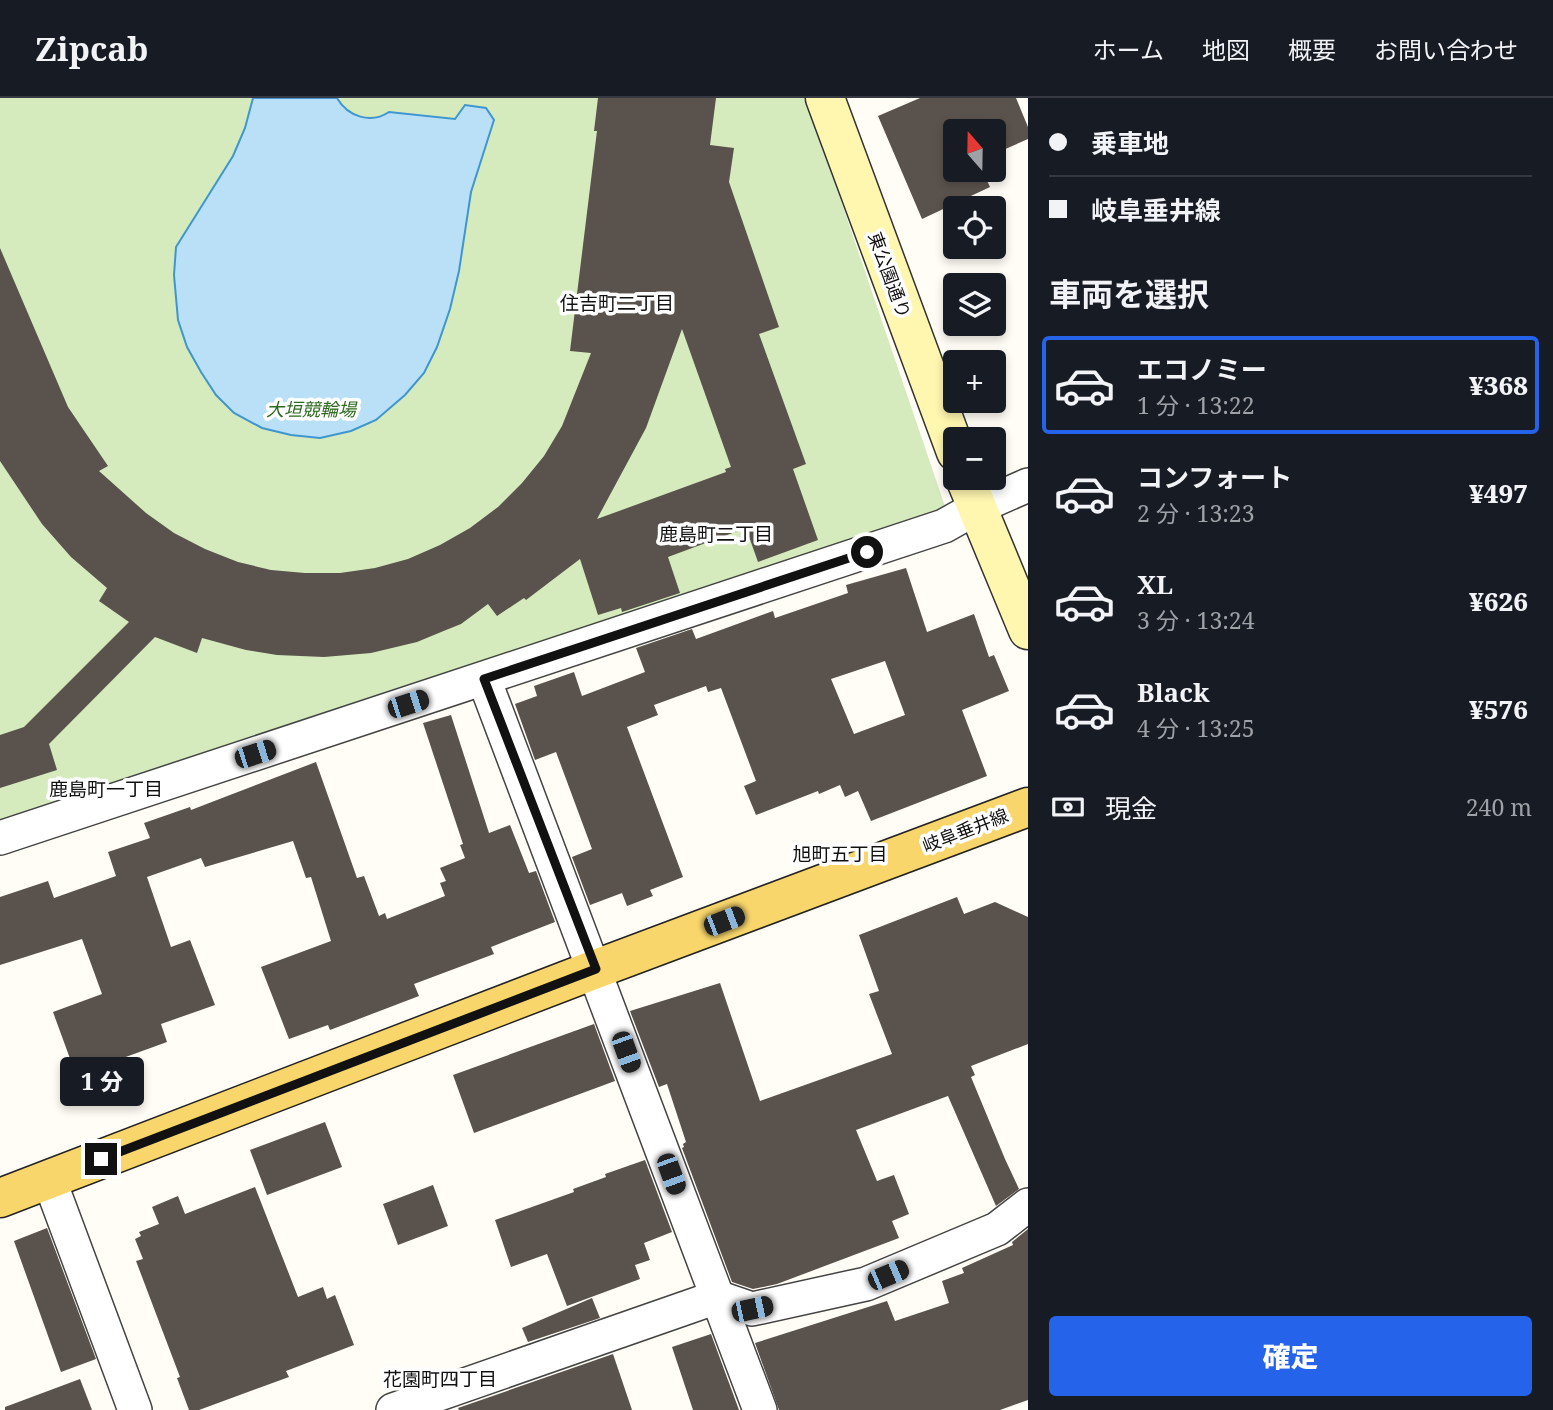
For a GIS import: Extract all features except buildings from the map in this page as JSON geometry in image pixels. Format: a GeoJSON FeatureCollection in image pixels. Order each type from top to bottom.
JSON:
{"type":"FeatureCollection","features":[{"type":"Feature","properties":{"kind":"main road","name":"岐阜垂井線"},"geometry":{"type":"LineString","coordinates":[[0,1198],[596,969],[1028,807]]}},
{"type":"Feature","properties":{"kind":"street","name":"東公園通り"},"geometry":{"type":"LineString","coordinates":[[825,98],[946,427]]}},
{"type":"Feature","properties":{"kind":"street"},"geometry":{"type":"LineString","coordinates":[[0,838],[944,526],[970,493],[1028,485]]}},
{"type":"Feature","properties":{"kind":"street"},"geometry":{"type":"LineString","coordinates":[[970,493],[1028,630]]}},
{"type":"Feature","properties":{"kind":"street"},"geometry":{"type":"LineString","coordinates":[[484,679],[596,969],[760,1410]]}},
{"type":"Feature","properties":{"kind":"street"},"geometry":{"type":"LineString","coordinates":[[49,1179],[135,1410]]}},
{"type":"Feature","properties":{"kind":"street"},"geometry":{"type":"LineString","coordinates":[[393,1410],[717,1297],[752,1309],[866,1284],[997,1229],[1028,1205]]}},
{"type":"Feature","properties":{"kind":"green space","name":"大垣競輪場"},"geometry":{"type":"Polygon","coordinates":[[[0,98],[806,98],[951,524],[0,838],[0,98]]]}},
{"type":"Feature","properties":{"kind":"water"},"geometry":{"type":"Polygon","coordinates":[[[253,98],[337,98],[347,110],[368,118],[389,112],[455,119],[465,105],[486,108],[494,120],[471,192],[459,271],[437,347],[424,373],[405,395],[376,420],[351,431],[320,438],[291,435],[262,428],[234,413],[216,395],[201,372],[187,347],[178,320],[174,275],[176,247],[233,156],[245,128],[253,98]]]}},
{"type":"Feature","properties":{"kind":"district","name":"住吉町二丁目"},"geometry":{"type":"Point","coordinates":[617,303]}},
{"type":"Feature","properties":{"kind":"district","name":"鹿島町二丁目"},"geometry":{"type":"Point","coordinates":[716,534]}},
{"type":"Feature","properties":{"kind":"district","name":"鹿島町一丁目"},"geometry":{"type":"Point","coordinates":[106,789]}},
{"type":"Feature","properties":{"kind":"district","name":"旭町五丁目"},"geometry":{"type":"Point","coordinates":[840,854]}},
{"type":"Feature","properties":{"kind":"district","name":"花園町四丁目"},"geometry":{"type":"Point","coordinates":[440,1379]}},
{"type":"Feature","properties":{"kind":"route"},"geometry":{"type":"LineString","coordinates":[[101,1159],[596,969],[484,679],[867,552]]}}]}
